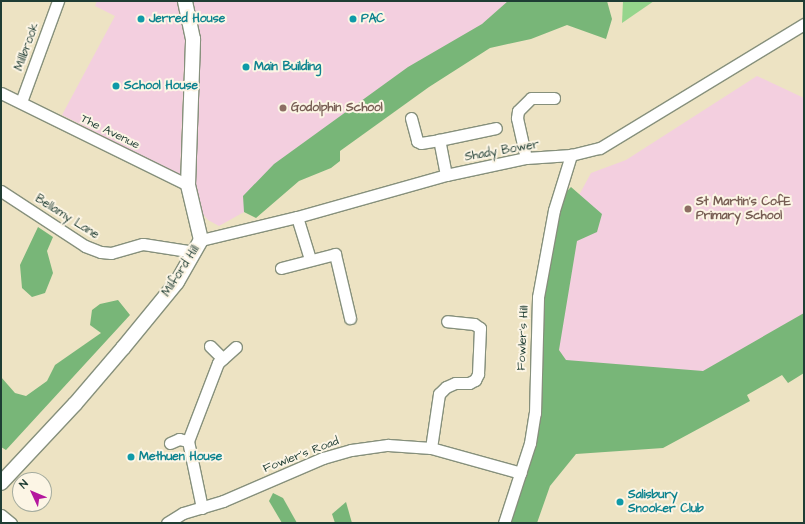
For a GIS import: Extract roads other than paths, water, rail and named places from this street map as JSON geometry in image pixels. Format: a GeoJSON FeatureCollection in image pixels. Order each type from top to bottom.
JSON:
{"type":"FeatureCollection","features":[{"type":"Feature","properties":{"kind":"street","name":"Millbrook"},"geometry":{"type":"LineString","coordinates":[[21,102],[58,1]]}},
{"type":"Feature","properties":{"kind":"street","name":"Milford Hill"},"geometry":{"type":"LineString","coordinates":[[1,483],[75,404],[118,354],[177,282],[198,246],[188,185],[193,39],[185,1]]}},
{"type":"Feature","properties":{"kind":"street","name":"Shady Bower"},"geometry":{"type":"LineString","coordinates":[[198,246],[446,174],[526,158],[571,155],[600,148],[616,140],[804,24]]}},
{"type":"Feature","properties":{"kind":"street","name":"The Avenue"},"geometry":{"type":"LineString","coordinates":[[1,93],[188,185]]}},
{"type":"Feature","properties":{"kind":"street"},"geometry":{"type":"LineString","coordinates":[[526,158],[517,118],[518,111],[531,98],[554,98]]}},
{"type":"Feature","properties":{"kind":"street"},"geometry":{"type":"LineString","coordinates":[[411,118],[417,141],[421,143],[496,128]]}},
{"type":"Feature","properties":{"kind":"street"},"geometry":{"type":"LineString","coordinates":[[439,140],[446,174]]}},
{"type":"Feature","properties":{"kind":"street","name":"Fowler's Hill"},"geometry":{"type":"LineString","coordinates":[[504,523],[521,473],[535,414],[538,297],[544,253],[571,155]]}},
{"type":"Feature","properties":{"kind":"street","name":"Bellamy Lane"},"geometry":{"type":"LineString","coordinates":[[1,191],[85,246],[101,252],[111,253],[143,244],[198,246]]}},
{"type":"Feature","properties":{"kind":"street"},"geometry":{"type":"LineString","coordinates":[[297,217],[310,259]]}},
{"type":"Feature","properties":{"kind":"street"},"geometry":{"type":"LineString","coordinates":[[281,268],[310,259],[335,254],[350,318]]}},
{"type":"Feature","properties":{"kind":"street"},"geometry":{"type":"LineString","coordinates":[[431,448],[439,394],[446,387],[455,383],[469,383],[475,380],[478,374],[480,328],[474,324],[446,321]]}},
{"type":"Feature","properties":{"kind":"street"},"geometry":{"type":"LineString","coordinates":[[210,346],[223,359]]}},
{"type":"Feature","properties":{"kind":"street"},"geometry":{"type":"LineString","coordinates":[[202,508],[188,441],[218,363],[236,347]]}},
{"type":"Feature","properties":{"kind":"street"},"geometry":{"type":"LineString","coordinates":[[170,443],[179,439],[188,441]]}},
{"type":"Feature","properties":{"kind":"street","name":"Fowler's Road"},"geometry":{"type":"LineString","coordinates":[[167,523],[175,517],[202,508],[323,458],[352,450],[388,445],[431,448],[521,473]]}},
{"type":"Feature","properties":{"kind":"street"},"geometry":{"type":"LineString","coordinates":[[1,516],[11,523]]}},
{"type":"Feature","properties":{"kind":"place","name":"Jerred House"},"geometry":{"type":"Point","coordinates":[141,19]}},
{"type":"Feature","properties":{"kind":"place","name":"PAC"},"geometry":{"type":"Point","coordinates":[353,19]}},
{"type":"Feature","properties":{"kind":"place","name":"Main Building"},"geometry":{"type":"Point","coordinates":[246,67]}},
{"type":"Feature","properties":{"kind":"place","name":"School House"},"geometry":{"type":"Point","coordinates":[116,86]}},
{"type":"Feature","properties":{"kind":"place","name":"Godolphin School"},"geometry":{"type":"Point","coordinates":[283,108]}},
{"type":"Feature","properties":{"kind":"place","name":"St Martin's CofE Primary School"},"geometry":{"type":"Point","coordinates":[688,209]}},
{"type":"Feature","properties":{"kind":"place","name":"Methuen House"},"geometry":{"type":"Point","coordinates":[131,457]}},
{"type":"Feature","properties":{"kind":"place","name":"Salisbury Snooker Club"},"geometry":{"type":"Point","coordinates":[620,502]}}]}
